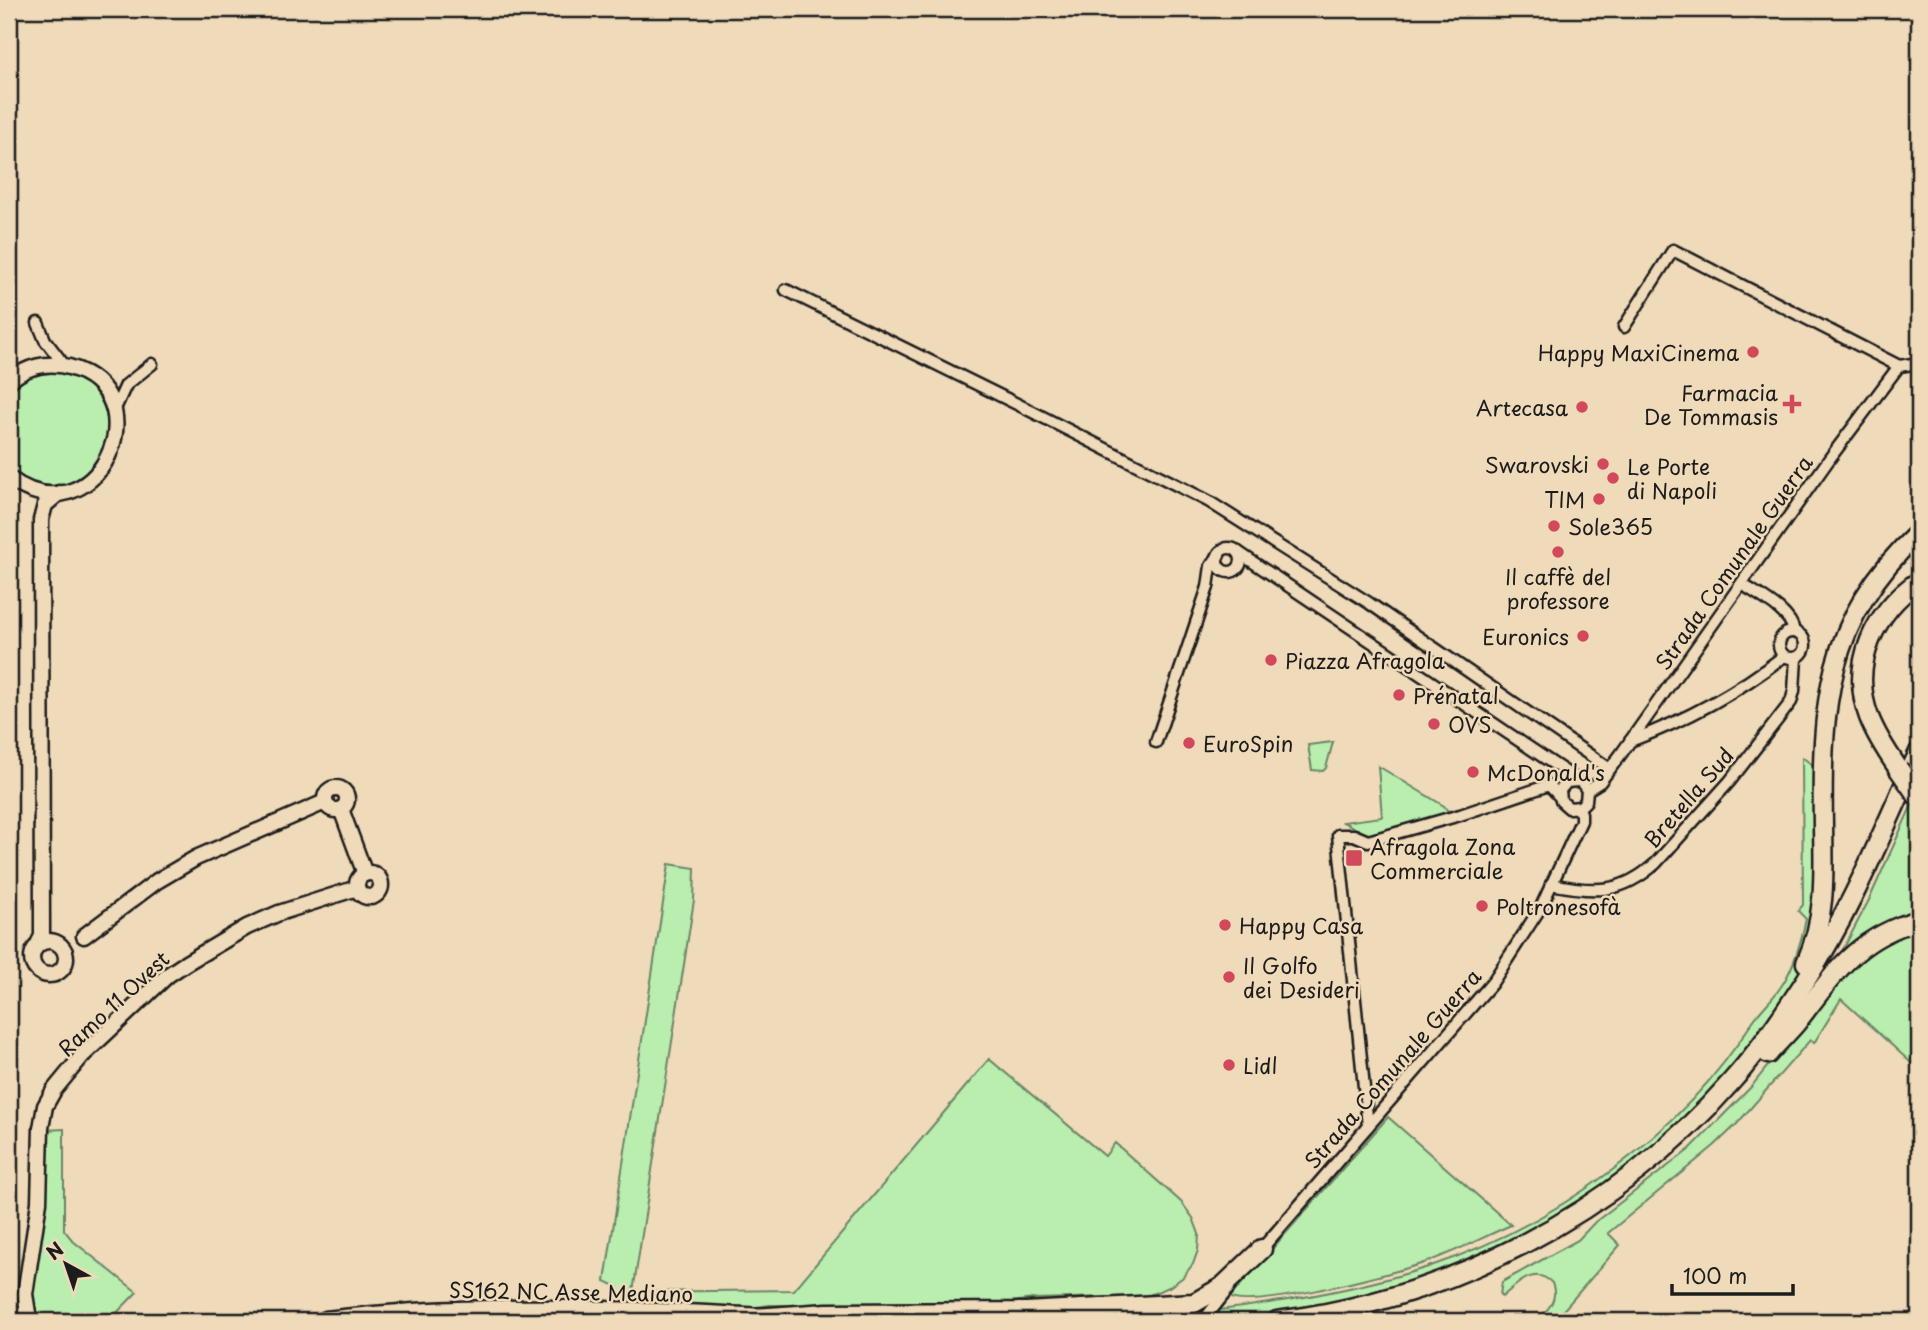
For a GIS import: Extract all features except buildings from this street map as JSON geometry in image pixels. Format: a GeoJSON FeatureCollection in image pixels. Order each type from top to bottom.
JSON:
{"type":"FeatureCollection","features":[{"type":"Feature","properties":{"kind":"highway"},"geometry":{"type":"LineString","coordinates":[[1763,1051],[1800,977],[1816,935],[1821,912],[1824,870],[1823,730],[1838,651],[1856,610],[1877,577],[1919,531]]}},
{"type":"Feature","properties":{"kind":"highway"},"geometry":{"type":"LineString","coordinates":[[1919,581],[1894,601],[1878,622],[1869,641],[1863,666],[1864,697],[1868,715],[1880,739],[1919,798]]}},
{"type":"Feature","properties":{"kind":"highway"},"geometry":{"type":"LineString","coordinates":[[1763,1051],[1834,931],[1919,752]]}},
{"type":"Feature","properties":{"kind":"highway"},"geometry":{"type":"LineString","coordinates":[[1337,1321],[1380,1311],[1446,1290],[1509,1263],[1563,1234],[1660,1166],[1717,1113],[1818,982],[1842,940],[1919,777]]}},
{"type":"Feature","properties":{"kind":"highway"},"geometry":{"type":"LineString","coordinates":[[1277,1321],[1335,1311],[1409,1292],[1482,1264],[1559,1225],[1616,1186],[1659,1152],[1763,1051],[1796,1023],[1842,964],[1882,935],[1901,925],[1919,920]]}},
{"type":"Feature","properties":{"kind":"highway"},"geometry":{"type":"LineString","coordinates":[[754,1318],[827,1313],[1201,1314],[1222,1287],[1262,1249]]}},
{"type":"Feature","properties":{"kind":"highway","name":"SS162 NC Asse Mediano"},"geometry":{"type":"LineString","coordinates":[[326,1321],[402,1313],[506,1310],[590,1310],[815,1321]]}},
{"type":"Feature","properties":{"kind":"highway","name":"SS162 NC Asse Mediano"},"geometry":{"type":"LineString","coordinates":[[450,1321],[607,1321]]}},
{"type":"Feature","properties":{"kind":"street"},"geometry":{"type":"LineString","coordinates":[[1624,327],[1673,250],[1899,366],[1919,363]]}},
{"type":"Feature","properties":{"kind":"street"},"geometry":{"type":"LineString","coordinates":[[786,290],[1208,501],[1369,603],[1609,769]]}},
{"type":"Feature","properties":{"kind":"street"},"geometry":{"type":"LineString","coordinates":[[38,323],[45,340],[65,366]]}},
{"type":"Feature","properties":{"kind":"street"},"geometry":{"type":"LineString","coordinates":[[9,381],[29,368],[53,364],[65,366],[93,379],[109,400],[114,413],[116,425],[113,449],[101,470],[83,485],[59,493],[45,505],[41,520]]}},
{"type":"Feature","properties":{"kind":"street"},"geometry":{"type":"LineString","coordinates":[[114,413],[126,385],[152,364]]}},
{"type":"Feature","properties":{"kind":"street","name":"Strada Comunale Guerra"},"geometry":{"type":"LineString","coordinates":[[1587,790],[1600,782],[1830,458],[1899,366]]}},
{"type":"Feature","properties":{"kind":"street"},"geometry":{"type":"LineString","coordinates":[[9,478],[29,490],[59,493]]}},
{"type":"Feature","properties":{"kind":"street"},"geometry":{"type":"LineString","coordinates":[[29,490],[41,520],[42,904],[41,936],[32,960],[33,965],[42,974],[59,972],[74,945],[157,881],[197,859],[325,802]]}},
{"type":"Feature","properties":{"kind":"street"},"geometry":{"type":"LineString","coordinates":[[1156,742],[1208,587],[1211,566],[1228,548],[1238,552],[1560,768],[1587,790],[1586,801],[1576,808],[1566,806],[1549,785],[1460,815],[1368,841],[1354,835],[1338,835],[1368,1126]]}},
{"type":"Feature","properties":{"kind":"street"},"geometry":{"type":"LineString","coordinates":[[1208,587],[1241,562],[1238,552]]}},
{"type":"Feature","properties":{"kind":"street"},"geometry":{"type":"LineString","coordinates":[[1219,555],[1220,566],[1233,570],[1260,568]]}},
{"type":"Feature","properties":{"kind":"street"},"geometry":{"type":"LineString","coordinates":[[1742,584],[1788,616],[1794,625],[1794,632]]}},
{"type":"Feature","properties":{"kind":"street"},"geometry":{"type":"LineString","coordinates":[[1630,741],[1700,709],[1747,682],[1784,656],[1796,658],[1803,653],[1806,644],[1802,636],[1794,632],[1786,633],[1780,640],[1779,648],[1784,656]]}},
{"type":"Feature","properties":{"kind":"street","name":"Bretella Sud"},"geometry":{"type":"LineString","coordinates":[[1551,884],[1578,890],[1611,889],[1644,874],[1656,863],[1730,781],[1791,702],[1796,658]]}},
{"type":"Feature","properties":{"kind":"street"},"geometry":{"type":"LineString","coordinates":[[1560,768],[1564,784]]}},
{"type":"Feature","properties":{"kind":"street"},"geometry":{"type":"LineString","coordinates":[[1560,797],[1564,784],[1578,781]]}},
{"type":"Feature","properties":{"kind":"street"},"geometry":{"type":"LineString","coordinates":[[340,788],[347,797],[346,804],[341,809],[333,810],[325,802],[325,795],[329,790],[340,788]]}},
{"type":"Feature","properties":{"kind":"street","name":"Strada Comunale Guerra"},"geometry":{"type":"LineString","coordinates":[[1262,1249],[1492,983],[1526,934],[1551,884],[1581,821],[1581,813],[1576,808]]}},
{"type":"Feature","properties":{"kind":"street"},"geometry":{"type":"LineString","coordinates":[[341,809],[365,873]]}},
{"type":"Feature","properties":{"kind":"street"},"geometry":{"type":"LineString","coordinates":[[365,873],[378,877],[381,885],[379,893],[368,898],[361,895],[357,888],[359,878],[365,873]]}},
{"type":"Feature","properties":{"kind":"street","name":"Ramo 11 Ovest"},"geometry":{"type":"LineString","coordinates":[[25,1294],[39,1202],[41,1128],[45,1106],[54,1090],[82,1056],[168,975],[247,927],[279,913],[357,888]]}},
{"type":"Feature","properties":{"kind":"street"},"geometry":{"type":"LineString","coordinates":[[42,904],[46,928],[65,950],[66,962]]}},
{"type":"Feature","properties":{"kind":"street"},"geometry":{"type":"LineString","coordinates":[[37,946],[46,941],[72,943],[84,936]]}},
{"type":"Feature","properties":{"kind":"street"},"geometry":{"type":"LineString","coordinates":[[25,1294],[31,1320],[10,1316],[25,1294]]}},
{"type":"Feature","properties":{"kind":"green space"},"geometry":{"type":"Polygon","coordinates":[[[42,371],[63,371],[84,381],[99,396],[107,415],[108,435],[103,454],[92,470],[75,482],[53,486],[40,485],[9,468],[9,389],[16,381],[42,371]]]}},
{"type":"Feature","properties":{"kind":"green space"},"geometry":{"type":"Polygon","coordinates":[[[1333,742],[1326,768],[1323,771],[1312,770],[1308,745],[1333,742]]]}},
{"type":"Feature","properties":{"kind":"green space"},"geometry":{"type":"Polygon","coordinates":[[[1802,757],[1819,770],[1820,840],[1809,952],[1794,984],[1750,1047],[1682,1125],[1591,1198],[1470,1264],[1339,1305],[1256,1319],[1213,1321],[1220,1310],[1377,1282],[1475,1249],[1522,1227],[1611,1171],[1652,1138],[1690,1102],[1724,1063],[1785,981],[1799,946],[1806,919],[1798,911],[1803,905],[1802,757]]]}},
{"type":"Feature","properties":{"kind":"green space"},"geometry":{"type":"Polygon","coordinates":[[[1378,766],[1444,806],[1450,814],[1372,837],[1343,822],[1382,817],[1378,766]]]}},
{"type":"Feature","properties":{"kind":"green space"},"geometry":{"type":"Polygon","coordinates":[[[1914,800],[1919,808],[1919,916],[1837,961],[1869,900],[1914,800]]]}},
{"type":"Feature","properties":{"kind":"green space"},"geometry":{"type":"Polygon","coordinates":[[[669,864],[695,868],[694,900],[633,1292],[794,1290],[989,1059],[1105,1156],[1115,1143],[1181,1202],[1193,1218],[1199,1234],[1198,1250],[1193,1264],[1182,1278],[1147,1296],[1033,1299],[974,1307],[770,1305],[736,1310],[617,1303],[618,1287],[605,1281],[669,864]]]}},
{"type":"Feature","properties":{"kind":"green space"},"geometry":{"type":"Polygon","coordinates":[[[1919,924],[1919,1070],[1841,999],[1814,1043],[1810,1040],[1736,1125],[1608,1233],[1620,1245],[1554,1321],[1537,1321],[1553,1299],[1552,1283],[1546,1278],[1526,1278],[1502,1297],[1500,1295],[1502,1282],[1578,1240],[1595,1222],[1690,1149],[1751,1087],[1866,949],[1919,924]]]}},
{"type":"Feature","properties":{"kind":"green space"},"geometry":{"type":"Polygon","coordinates":[[[1388,1117],[1511,1225],[1455,1251],[1406,1269],[1291,1295],[1243,1300],[1230,1297],[1388,1117]]]}},
{"type":"Feature","properties":{"kind":"green space"},"geometry":{"type":"Polygon","coordinates":[[[64,1129],[64,1230],[73,1241],[137,1292],[109,1321],[42,1321],[32,1312],[30,1302],[44,1207],[46,1130],[64,1129]]]}},
{"type":"Feature","properties":{"kind":"place","name":"Happy MaxiCinema"},"geometry":{"type":"Point","coordinates":[1753,352]}},
{"type":"Feature","properties":{"kind":"place","name":"Farmacia De Tommasis"},"geometry":{"type":"Point","coordinates":[1792,404]}},
{"type":"Feature","properties":{"kind":"place","name":"Artecasa"},"geometry":{"type":"Point","coordinates":[1582,407]}},
{"type":"Feature","properties":{"kind":"place","name":"Swarovski"},"geometry":{"type":"Point","coordinates":[1603,464]}},
{"type":"Feature","properties":{"kind":"place","name":"Le Porte di Napoli"},"geometry":{"type":"Point","coordinates":[1613,478]}},
{"type":"Feature","properties":{"kind":"place","name":"TIM"},"geometry":{"type":"Point","coordinates":[1599,499]}},
{"type":"Feature","properties":{"kind":"place","name":"Sole365"},"geometry":{"type":"Point","coordinates":[1554,526]}},
{"type":"Feature","properties":{"kind":"place","name":"Il caffè del professore"},"geometry":{"type":"Point","coordinates":[1558,552]}},
{"type":"Feature","properties":{"kind":"place","name":"Euronics"},"geometry":{"type":"Point","coordinates":[1583,636]}},
{"type":"Feature","properties":{"kind":"place","name":"Piazza Afragola"},"geometry":{"type":"Point","coordinates":[1271,660]}},
{"type":"Feature","properties":{"kind":"place","name":"Prénatal"},"geometry":{"type":"Point","coordinates":[1399,695]}},
{"type":"Feature","properties":{"kind":"place","name":"OVS"},"geometry":{"type":"Point","coordinates":[1434,724]}},
{"type":"Feature","properties":{"kind":"place","name":"EuroSpin"},"geometry":{"type":"Point","coordinates":[1189,743]}},
{"type":"Feature","properties":{"kind":"place","name":"McDonald's"},"geometry":{"type":"Point","coordinates":[1473,772]}},
{"type":"Feature","properties":{"kind":"place","name":"Afragola Zona Commerciale"},"geometry":{"type":"Point","coordinates":[1354,858]}},
{"type":"Feature","properties":{"kind":"place","name":"Poltronesofà"},"geometry":{"type":"Point","coordinates":[1482,906]}},
{"type":"Feature","properties":{"kind":"place","name":"Happy Casa"},"geometry":{"type":"Point","coordinates":[1225,925]}},
{"type":"Feature","properties":{"kind":"place","name":"Il Golfo dei Desideri"},"geometry":{"type":"Point","coordinates":[1229,977]}},
{"type":"Feature","properties":{"kind":"place","name":"Lidl"},"geometry":{"type":"Point","coordinates":[1229,1065]}}]}
